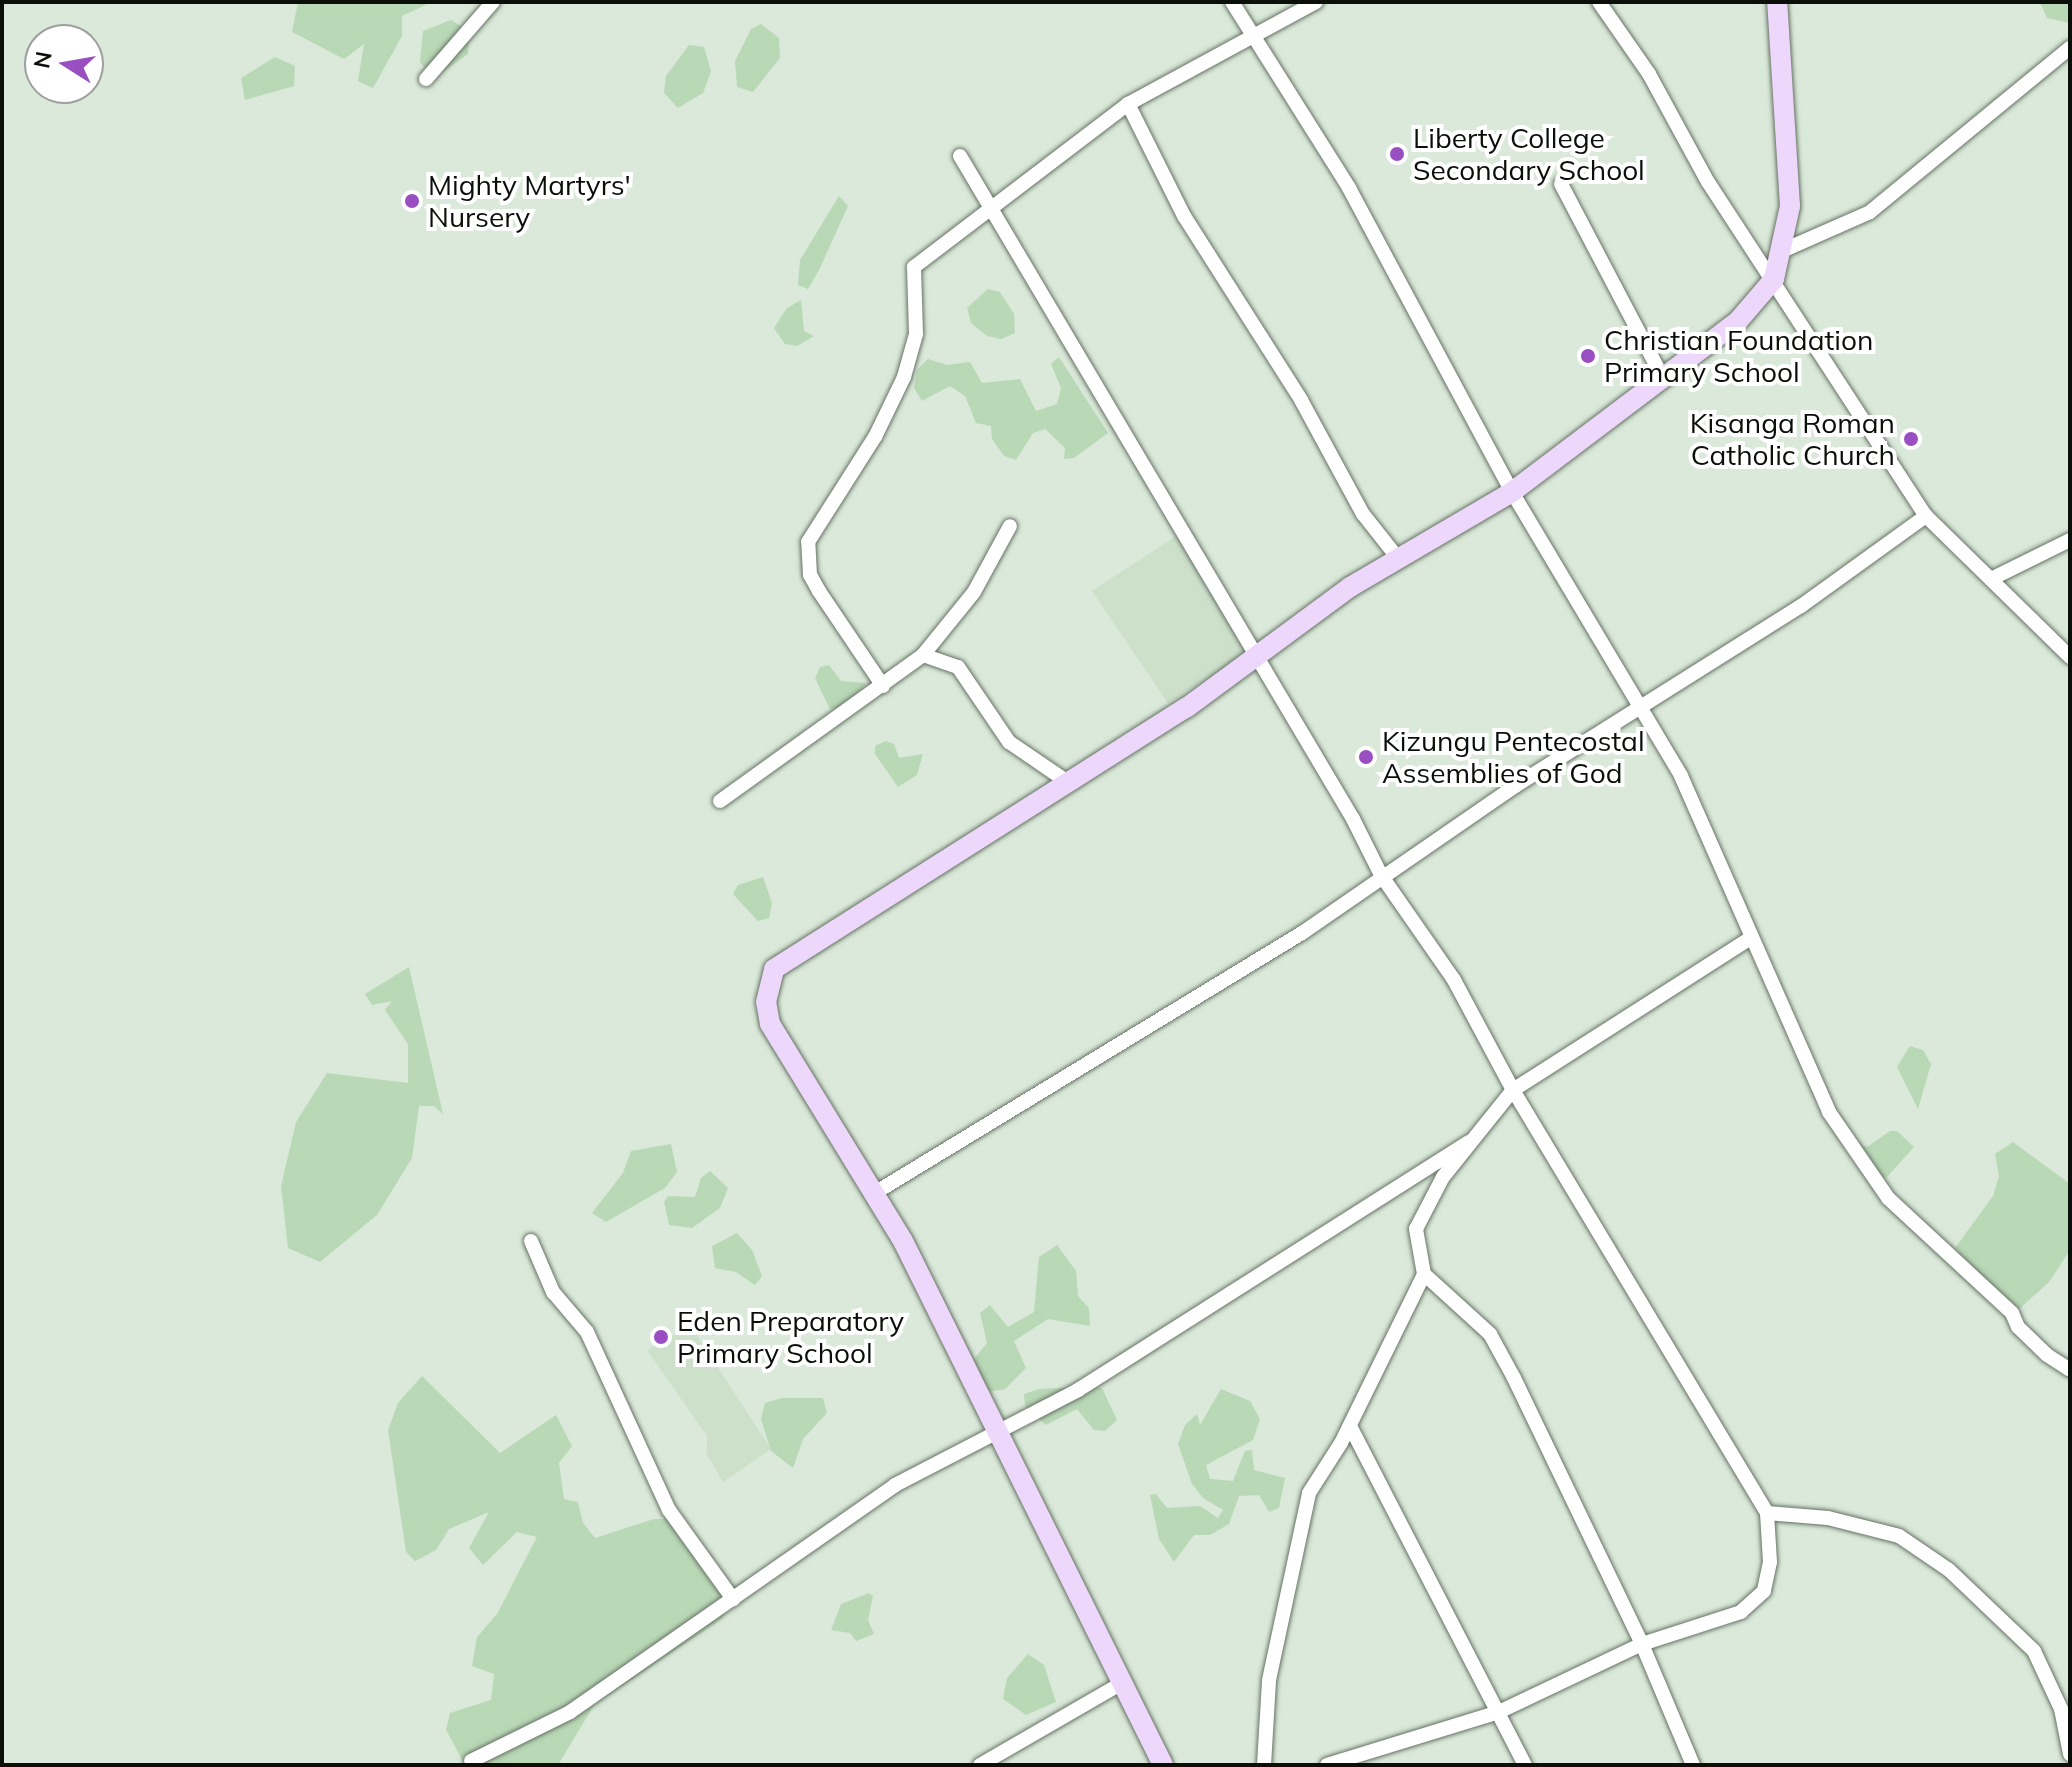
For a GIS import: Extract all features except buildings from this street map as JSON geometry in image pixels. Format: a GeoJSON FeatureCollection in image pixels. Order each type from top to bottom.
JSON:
{"type":"FeatureCollection","features":[{"type":"Feature","properties":{"kind":"street"},"geometry":{"type":"LineString","coordinates":[[426,79],[493,2]]}},
{"type":"Feature","properties":{"kind":"street"},"geometry":{"type":"LineString","coordinates":[[1232,2],[1255,35],[1390,261],[1512,492],[1681,776],[1749,939],[1829,1112],[1877,1183],[2005,1312],[2012,1313],[2018,1327],[2047,1355],[2070,1370]]}},
{"type":"Feature","properties":{"kind":"street"},"geometry":{"type":"LineString","coordinates":[[883,686],[810,575],[808,542],[875,437],[904,377],[916,334],[914,267],[994,209],[1019,183],[1128,104],[1316,2]]}},
{"type":"Feature","properties":{"kind":"street"},"geometry":{"type":"LineString","coordinates":[[1599,2],[1649,74],[1708,182],[1926,516],[2070,657]]}},
{"type":"Feature","properties":{"kind":"street"},"geometry":{"type":"LineString","coordinates":[[1163,1765],[903,1241],[770,1024],[766,1002],[774,969],[1069,783],[1254,659],[1397,557],[1512,492],[1738,321],[1774,279],[1784,250],[1790,206],[1777,2]]}},
{"type":"Feature","properties":{"kind":"street"},"geometry":{"type":"LineString","coordinates":[[1784,250],[1870,212],[2070,48]]}},
{"type":"Feature","properties":{"kind":"street"},"geometry":{"type":"LineString","coordinates":[[1128,104],[1184,216],[1301,400],[1363,514],[1397,557]]}},
{"type":"Feature","properties":{"kind":"street"},"geometry":{"type":"LineString","coordinates":[[960,156],[994,209],[1254,659],[1353,819],[1381,875],[1454,980],[1513,1090],[1767,1513],[1770,1562],[1764,1591],[1741,1612],[1642,1644],[1499,1712],[1327,1765]]}},
{"type":"Feature","properties":{"kind":"street"},"geometry":{"type":"LineString","coordinates":[[1561,184],[1662,376]]}},
{"type":"Feature","properties":{"kind":"street"},"geometry":{"type":"LineString","coordinates":[[873,1194],[1103,1059],[1302,933],[1381,875],[1640,705],[1801,606],[1926,516]]}},
{"type":"Feature","properties":{"kind":"street"},"geometry":{"type":"LineString","coordinates":[[720,801],[923,655],[974,592],[1010,526]]}},
{"type":"Feature","properties":{"kind":"street"},"geometry":{"type":"LineString","coordinates":[[1991,579],[2070,540]]}},
{"type":"Feature","properties":{"kind":"street"},"geometry":{"type":"LineString","coordinates":[[923,655],[958,667],[1009,742],[1069,783]]}},
{"type":"Feature","properties":{"kind":"street"},"geometry":{"type":"LineString","coordinates":[[1264,1765],[1269,1680],[1301,1519],[1309,1493],[1350,1426],[1424,1274],[1416,1229],[1443,1177],[1513,1090],[1749,939]]}},
{"type":"Feature","properties":{"kind":"street"},"geometry":{"type":"LineString","coordinates":[[471,1761],[570,1712],[895,1485],[1078,1390],[1469,1142]]}},
{"type":"Feature","properties":{"kind":"street"},"geometry":{"type":"LineString","coordinates":[[531,1241],[553,1292],[587,1332],[669,1510],[733,1599]]}},
{"type":"Feature","properties":{"kind":"street"},"geometry":{"type":"LineString","coordinates":[[1424,1274],[1490,1334],[1642,1644],[1693,1765]]}},
{"type":"Feature","properties":{"kind":"street"},"geometry":{"type":"LineString","coordinates":[[1350,1426],[1525,1765]]}},
{"type":"Feature","properties":{"kind":"street"},"geometry":{"type":"LineString","coordinates":[[1767,1513],[1828,1518],[1899,1536],[1949,1570],[2034,1651],[2061,1709],[2070,1754]]}},
{"type":"Feature","properties":{"kind":"street"},"geometry":{"type":"LineString","coordinates":[[980,1765],[1124,1682]]}},
{"type":"Feature","properties":{"kind":"shaded area"},"geometry":{"type":"Polygon","coordinates":[[[298,2],[432,2],[402,16],[402,36],[373,88],[358,81],[364,44],[344,59],[292,32],[298,2]]]}},
{"type":"Feature","properties":{"kind":"shaded area"},"geometry":{"type":"Polygon","coordinates":[[[2040,2],[2070,2],[2070,23],[2047,18],[2040,2]]]}},
{"type":"Feature","properties":{"kind":"shaded area"},"geometry":{"type":"Polygon","coordinates":[[[451,20],[470,32],[468,54],[440,74],[428,71],[420,62],[423,31],[451,20]]]}},
{"type":"Feature","properties":{"kind":"shaded area"},"geometry":{"type":"Polygon","coordinates":[[[761,24],[779,38],[780,58],[753,92],[737,87],[735,61],[751,29],[761,24]]]}},
{"type":"Feature","properties":{"kind":"shaded area"},"geometry":{"type":"Polygon","coordinates":[[[689,45],[704,47],[711,71],[703,93],[678,108],[664,93],[666,76],[689,45]]]}},
{"type":"Feature","properties":{"kind":"shaded area"},"geometry":{"type":"Polygon","coordinates":[[[275,57],[295,66],[294,86],[245,100],[241,78],[275,57]]]}},
{"type":"Feature","properties":{"kind":"shaded area"},"geometry":{"type":"Polygon","coordinates":[[[839,196],[848,206],[808,289],[798,285],[800,260],[839,196]]]}},
{"type":"Feature","properties":{"kind":"shaded area"},"geometry":{"type":"Polygon","coordinates":[[[988,289],[1000,292],[1014,314],[1015,333],[1001,339],[987,336],[971,323],[967,308],[988,289]]]}},
{"type":"Feature","properties":{"kind":"shaded area"},"geometry":{"type":"Polygon","coordinates":[[[801,300],[804,331],[814,336],[797,346],[785,344],[774,328],[787,308],[801,300]]]}},
{"type":"Feature","properties":{"kind":"shaded area"},"geometry":{"type":"Polygon","coordinates":[[[1059,357],[1108,433],[1074,458],[1064,459],[1065,448],[1045,429],[1033,433],[1016,460],[1004,456],[992,439],[991,426],[976,423],[965,396],[950,386],[922,401],[914,388],[917,370],[928,359],[947,365],[970,362],[982,383],[1020,379],[1036,411],[1057,404],[1061,388],[1051,364],[1059,357]]]}},
{"type":"Feature","properties":{"kind":"shaded area"},"geometry":{"type":"Polygon","coordinates":[[[1176,536],[1249,652],[1168,703],[1092,591],[1176,536]]]}},
{"type":"Feature","properties":{"kind":"shaded area"},"geometry":{"type":"Polygon","coordinates":[[[829,665],[841,681],[866,683],[846,707],[830,709],[815,678],[820,667],[829,665]]]}},
{"type":"Feature","properties":{"kind":"shaded area"},"geometry":{"type":"Polygon","coordinates":[[[886,741],[894,744],[899,758],[923,754],[917,775],[898,787],[875,754],[875,746],[886,741]]]}},
{"type":"Feature","properties":{"kind":"shaded area"},"geometry":{"type":"Polygon","coordinates":[[[763,877],[772,903],[769,918],[758,921],[733,894],[738,885],[763,877]]]}},
{"type":"Feature","properties":{"kind":"shaded area"},"geometry":{"type":"Polygon","coordinates":[[[409,967],[443,1114],[434,1106],[419,1106],[412,1158],[377,1215],[320,1262],[288,1248],[281,1186],[296,1122],[327,1073],[408,1083],[408,1044],[385,1010],[392,1001],[372,1005],[365,994],[409,967]]]}},
{"type":"Feature","properties":{"kind":"shaded area"},"geometry":{"type":"Polygon","coordinates":[[[1910,1046],[1923,1050],[1931,1064],[1918,1109],[1897,1067],[1910,1046]]]}},
{"type":"Feature","properties":{"kind":"shaded area"},"geometry":{"type":"Polygon","coordinates":[[[1890,1131],[1897,1131],[1914,1147],[1886,1178],[1874,1176],[1850,1142],[1867,1147],[1890,1131]]]}},
{"type":"Feature","properties":{"kind":"shaded area"},"geometry":{"type":"Polygon","coordinates":[[[2013,1142],[2070,1184],[2070,1250],[2049,1282],[2017,1311],[1955,1248],[1993,1196],[1999,1176],[1995,1154],[2013,1142]]]}},
{"type":"Feature","properties":{"kind":"shaded area"},"geometry":{"type":"Polygon","coordinates":[[[671,1144],[677,1172],[665,1188],[606,1222],[592,1213],[623,1173],[631,1151],[671,1144]]]}},
{"type":"Feature","properties":{"kind":"shaded area"},"geometry":{"type":"Polygon","coordinates":[[[710,1171],[728,1188],[720,1208],[692,1228],[669,1225],[664,1202],[668,1196],[695,1197],[701,1178],[710,1171]]]}},
{"type":"Feature","properties":{"kind":"shaded area"},"geometry":{"type":"Polygon","coordinates":[[[737,1233],[752,1250],[762,1276],[755,1285],[736,1272],[715,1268],[712,1246],[737,1233]]]}},
{"type":"Feature","properties":{"kind":"shaded area"},"geometry":{"type":"Polygon","coordinates":[[[1057,1245],[1076,1271],[1078,1296],[1089,1308],[1090,1326],[1048,1319],[1014,1341],[1026,1368],[1005,1389],[987,1392],[974,1359],[987,1343],[980,1313],[990,1305],[1008,1327],[1034,1312],[1039,1257],[1057,1245]]]}},
{"type":"Feature","properties":{"kind":"shaded area"},"geometry":{"type":"Polygon","coordinates":[[[690,1325],[771,1449],[723,1482],[707,1454],[707,1436],[647,1350],[690,1325]]]}},
{"type":"Feature","properties":{"kind":"shaded area"},"geometry":{"type":"Polygon","coordinates":[[[422,1376],[500,1453],[556,1415],[572,1446],[559,1463],[564,1499],[578,1502],[583,1523],[595,1538],[654,1519],[670,1519],[734,1598],[722,1619],[594,1705],[558,1765],[465,1765],[446,1730],[450,1713],[491,1700],[494,1674],[472,1666],[477,1637],[497,1614],[537,1537],[517,1532],[483,1565],[469,1548],[489,1512],[449,1529],[436,1550],[415,1561],[406,1552],[388,1430],[398,1403],[422,1376]]]}},
{"type":"Feature","properties":{"kind":"shaded area"},"geometry":{"type":"Polygon","coordinates":[[[1102,1388],[1117,1420],[1105,1431],[1094,1430],[1077,1409],[1046,1425],[1025,1406],[1024,1394],[1039,1389],[1102,1388]]]}},
{"type":"Feature","properties":{"kind":"shaded area"},"geometry":{"type":"Polygon","coordinates":[[[1221,1389],[1250,1401],[1260,1419],[1253,1440],[1206,1465],[1210,1479],[1233,1481],[1245,1451],[1252,1450],[1254,1470],[1285,1478],[1279,1508],[1269,1512],[1259,1495],[1239,1496],[1229,1524],[1210,1535],[1194,1535],[1174,1562],[1159,1539],[1150,1495],[1156,1494],[1167,1508],[1200,1506],[1218,1518],[1223,1510],[1203,1498],[1192,1484],[1178,1444],[1185,1425],[1197,1414],[1200,1425],[1221,1389]]]}},
{"type":"Feature","properties":{"kind":"shaded area"},"geometry":{"type":"Polygon","coordinates":[[[782,1398],[823,1398],[827,1413],[803,1439],[793,1468],[771,1451],[761,1419],[765,1403],[782,1398]]]}},
{"type":"Feature","properties":{"kind":"shaded area"},"geometry":{"type":"Polygon","coordinates":[[[869,1593],[873,1596],[868,1620],[874,1634],[856,1641],[850,1633],[831,1630],[841,1604],[869,1593]]]}},
{"type":"Feature","properties":{"kind":"shaded area"},"geometry":{"type":"Polygon","coordinates":[[[1028,1654],[1044,1665],[1056,1702],[1026,1715],[1003,1699],[1007,1678],[1028,1654]]]}},
{"type":"Feature","properties":{"kind":"place","name":"Liberty College Secondary School"},"geometry":{"type":"Point","coordinates":[1397,154]}},
{"type":"Feature","properties":{"kind":"place","name":"Mighty Martyrs' Nursery"},"geometry":{"type":"Point","coordinates":[412,201]}},
{"type":"Feature","properties":{"kind":"place","name":"Christian Foundation Primary School"},"geometry":{"type":"Point","coordinates":[1588,356]}},
{"type":"Feature","properties":{"kind":"place","name":"Kisanga Roman Catholic Church"},"geometry":{"type":"Point","coordinates":[1911,439]}},
{"type":"Feature","properties":{"kind":"place","name":"Kizungu Pentecostal Assemblies of God"},"geometry":{"type":"Point","coordinates":[1366,757]}},
{"type":"Feature","properties":{"kind":"place","name":"Eden Preparatory Primary School"},"geometry":{"type":"Point","coordinates":[661,1337]}}]}
